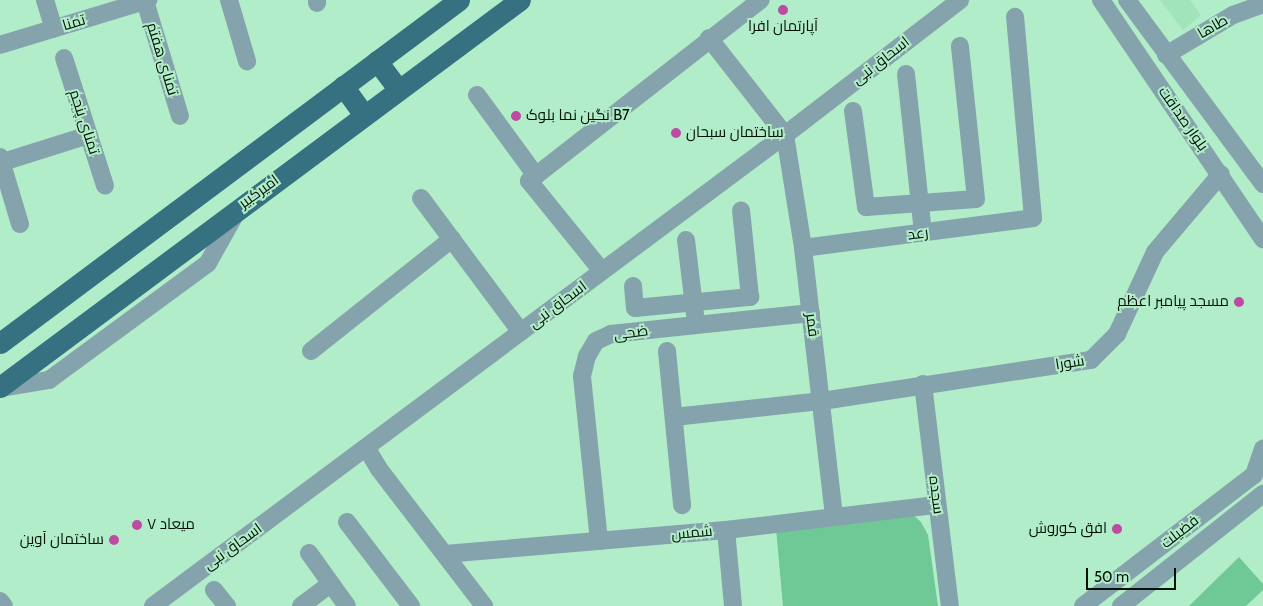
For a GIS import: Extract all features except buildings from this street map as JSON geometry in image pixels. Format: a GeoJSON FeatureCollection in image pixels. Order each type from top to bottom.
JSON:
{"type":"FeatureCollection","features":[{"type":"Feature","properties":{"kind":"main road"},"geometry":{"type":"LineString","coordinates":[[0,343],[459,0]]}},
{"type":"Feature","properties":{"kind":"main road","name":"امیرکبیر"},"geometry":{"type":"LineString","coordinates":[[0,388],[238,208],[520,0]]}},
{"type":"Feature","properties":{"kind":"main road"},"geometry":{"type":"LineString","coordinates":[[377,61],[398,90]]}},
{"type":"Feature","properties":{"kind":"main road"},"geometry":{"type":"LineString","coordinates":[[343,86],[364,115]]}},
{"type":"Feature","properties":{"kind":"street"},"geometry":{"type":"LineString","coordinates":[[45,0],[54,29]]}},
{"type":"Feature","properties":{"kind":"street"},"geometry":{"type":"LineString","coordinates":[[229,0],[247,61]]}},
{"type":"Feature","properties":{"kind":"street"},"geometry":{"type":"LineString","coordinates":[[602,271],[529,181],[709,38],[761,0]]}},
{"type":"Feature","properties":{"kind":"street","name":"اسحاق نبی"},"geometry":{"type":"LineString","coordinates":[[153,606],[367,449],[602,271],[786,135],[960,0]]}},
{"type":"Feature","properties":{"kind":"street","name":"بلوار صداقت"},"geometry":{"type":"LineString","coordinates":[[1101,0],[1221,174],[1263,239]]}},
{"type":"Feature","properties":{"kind":"street","name":"بلوار صداقت"},"geometry":{"type":"LineString","coordinates":[[1127,0],[1263,184]]}},
{"type":"Feature","properties":{"kind":"street","name":"تمنا"},"geometry":{"type":"LineString","coordinates":[[0,46],[146,1]]}},
{"type":"Feature","properties":{"kind":"street","name":"تمنای هفتم"},"geometry":{"type":"LineString","coordinates":[[146,1],[180,116]]}},
{"type":"Feature","properties":{"kind":"street","name":"طاها"},"geometry":{"type":"LineString","coordinates":[[1166,55],[1233,15],[1263,4]]}},
{"type":"Feature","properties":{"kind":"street","name":"رعد"},"geometry":{"type":"LineString","coordinates":[[803,248],[1033,218],[1015,17]]}},
{"type":"Feature","properties":{"kind":"street"},"geometry":{"type":"LineString","coordinates":[[709,38],[786,135]]}},
{"type":"Feature","properties":{"kind":"street"},"geometry":{"type":"LineString","coordinates":[[853,111],[866,208],[976,199],[960,46]]}},
{"type":"Feature","properties":{"kind":"street","name":"تمنای پنجم"},"geometry":{"type":"LineString","coordinates":[[64,58],[105,186]]}},
{"type":"Feature","properties":{"kind":"street"},"geometry":{"type":"LineString","coordinates":[[906,74],[923,233]]}},
{"type":"Feature","properties":{"kind":"street"},"geometry":{"type":"LineString","coordinates":[[477,95],[536,176]]}},
{"type":"Feature","properties":{"kind":"street","name":"قمر"},"geometry":{"type":"LineString","coordinates":[[786,135],[803,248],[834,516]]}},
{"type":"Feature","properties":{"kind":"street"},"geometry":{"type":"LineString","coordinates":[[20,224],[1,161],[90,136]]}},
{"type":"Feature","properties":{"kind":"street","name":"شورا"},"geometry":{"type":"LineString","coordinates":[[674,417],[822,401],[922,384],[1091,360],[1117,334],[1155,252],[1221,174]]}},
{"type":"Feature","properties":{"kind":"street"},"geometry":{"type":"LineString","coordinates":[[421,198],[521,332]]}},
{"type":"Feature","properties":{"kind":"street"},"geometry":{"type":"LineString","coordinates":[[632,286],[635,308],[750,298],[741,210]]}},
{"type":"Feature","properties":{"kind":"street"},"geometry":{"type":"LineString","coordinates":[[311,351],[452,239]]}},
{"type":"Feature","properties":{"kind":"street"},"geometry":{"type":"LineString","coordinates":[[686,240],[696,325]]}},
{"type":"Feature","properties":{"kind":"street","name":"ضحی"},"geometry":{"type":"LineString","coordinates":[[600,540],[582,376],[587,356],[596,341],[611,334],[811,313]]}},
{"type":"Feature","properties":{"kind":"street"},"geometry":{"type":"LineString","coordinates":[[666,351],[682,505]]}},
{"type":"Feature","properties":{"kind":"street","name":"سجده"},"geometry":{"type":"LineString","coordinates":[[922,384],[950,606]]}},
{"type":"Feature","properties":{"kind":"street"},"geometry":{"type":"LineString","coordinates":[[367,449],[379,469],[484,606]]}},
{"type":"Feature","properties":{"kind":"street","name":"فضیلت"},"geometry":{"type":"LineString","coordinates":[[1084,606],[1254,475],[1263,449]]}},
{"type":"Feature","properties":{"kind":"street","name":"فضیلت"},"geometry":{"type":"LineString","coordinates":[[1123,605],[1258,500]]}},
{"type":"Feature","properties":{"kind":"street","name":"شمس"},"geometry":{"type":"LineString","coordinates":[[445,554],[726,530],[937,505]]}},
{"type":"Feature","properties":{"kind":"street"},"geometry":{"type":"LineString","coordinates":[[346,522],[411,606]]}},
{"type":"Feature","properties":{"kind":"street"},"geometry":{"type":"LineString","coordinates":[[726,530],[733,606]]}},
{"type":"Feature","properties":{"kind":"street"},"geometry":{"type":"LineString","coordinates":[[309,553],[347,606]]}},
{"type":"Feature","properties":{"kind":"street"},"geometry":{"type":"LineString","coordinates":[[1137,566],[1146,588],[1148,606]]}},
{"type":"Feature","properties":{"kind":"street"},"geometry":{"type":"LineString","coordinates":[[1115,582],[1123,605]]}},
{"type":"Feature","properties":{"kind":"street"},"geometry":{"type":"LineString","coordinates":[[301,606],[330,584]]}},
{"type":"Feature","properties":{"kind":"street"},"geometry":{"type":"LineString","coordinates":[[214,590],[227,606]]}},
{"type":"Feature","properties":{"kind":"street"},"geometry":{"type":"LineString","coordinates":[[0,601],[4,606]]}},
{"type":"Feature","properties":{"kind":"shaded area"},"geometry":{"type":"Polygon","coordinates":[[[1160,0],[1190,0],[1201,15],[1183,30],[1160,0]]]}},
{"type":"Feature","properties":{"kind":"shaded area"},"geometry":{"type":"Polygon","coordinates":[[[913,515],[921,522],[928,535],[938,606],[783,606],[776,529],[913,515]]]}},
{"type":"Feature","properties":{"kind":"shaded area"},"geometry":{"type":"Polygon","coordinates":[[[1239,557],[1263,584],[1263,590],[1246,606],[1189,606],[1239,557]]]}},
{"type":"Feature","properties":{"kind":"place","name":"آپارتمان افرا"},"geometry":{"type":"Point","coordinates":[783,10]}},
{"type":"Feature","properties":{"kind":"place","name":"نگین نما بلوک B7"},"geometry":{"type":"Point","coordinates":[516,116]}},
{"type":"Feature","properties":{"kind":"place","name":"ساختمان سبحان"},"geometry":{"type":"Point","coordinates":[676,133]}},
{"type":"Feature","properties":{"kind":"place","name":"مسجد پیامبر اعظم"},"geometry":{"type":"Point","coordinates":[1239,302]}},
{"type":"Feature","properties":{"kind":"place","name":"میعاد ۷"},"geometry":{"type":"Point","coordinates":[137,525]}},
{"type":"Feature","properties":{"kind":"place","name":"افق کوروش"},"geometry":{"type":"Point","coordinates":[1117,529]}},
{"type":"Feature","properties":{"kind":"place","name":"ساختمان آوین"},"geometry":{"type":"Point","coordinates":[114,540]}}]}
